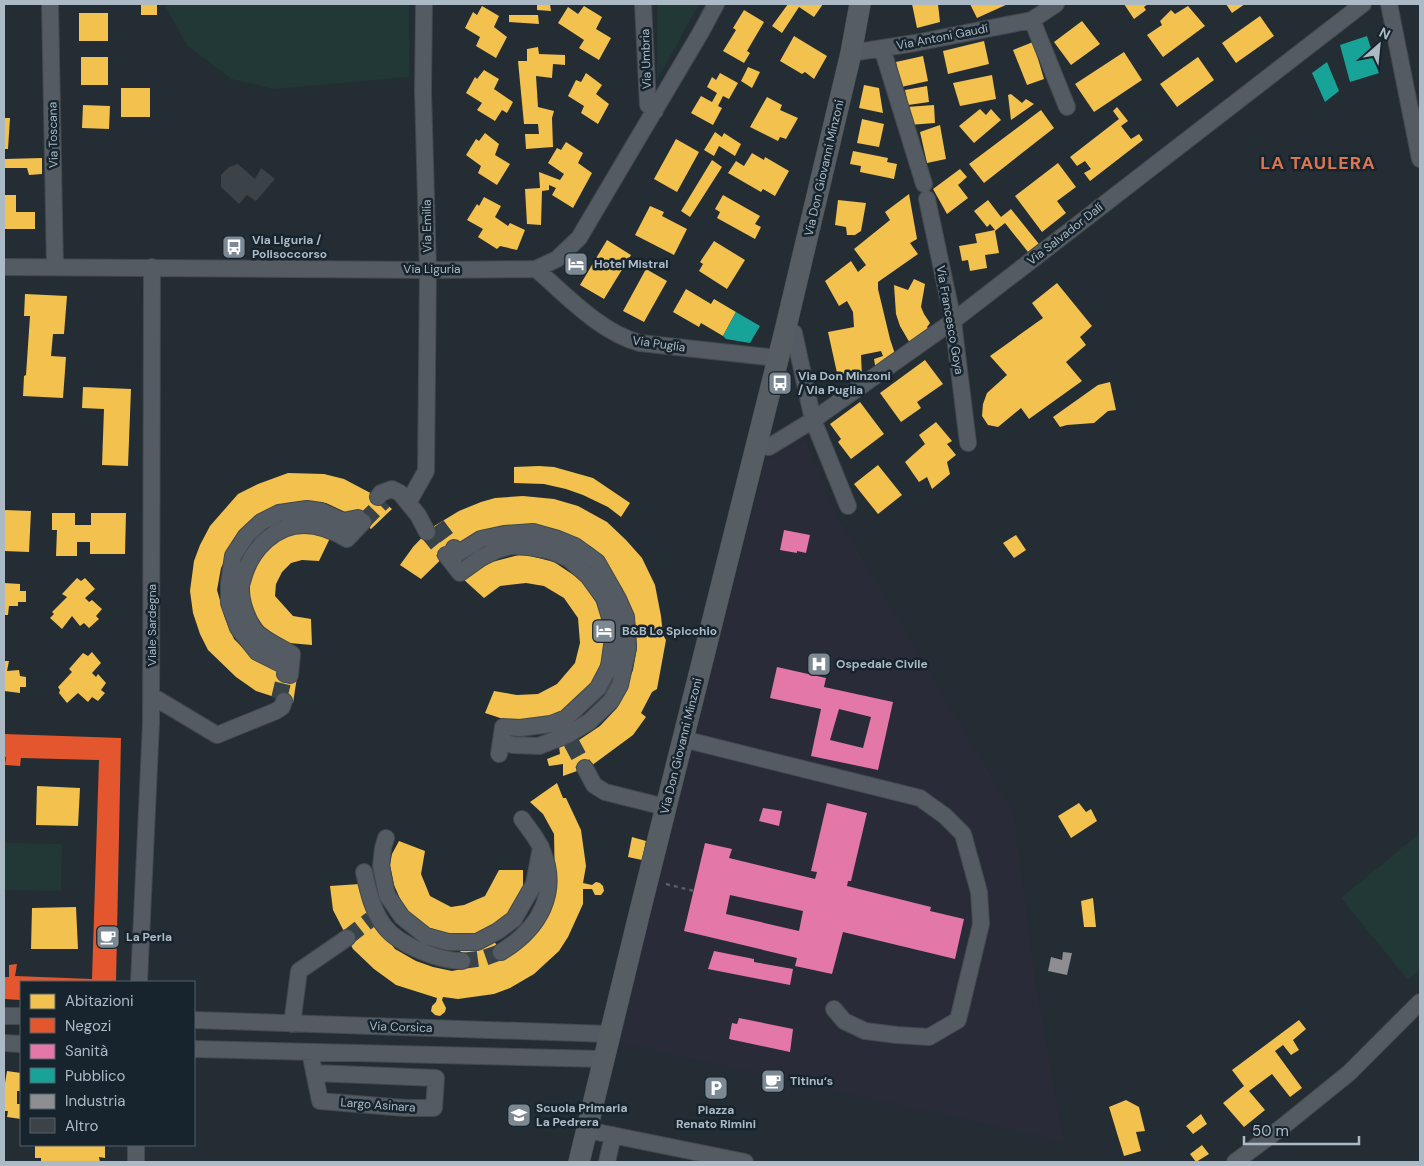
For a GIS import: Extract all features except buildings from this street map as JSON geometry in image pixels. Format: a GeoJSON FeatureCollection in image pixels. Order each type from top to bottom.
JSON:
{"type":"FeatureCollection","features":[{"type":"Feature","properties":{"kind":"main road","name":"Via Don Giovanni Minzoni"},"geometry":{"type":"LineString","coordinates":[[579,1162],[609,1034],[785,331],[851,53],[860,4]]}},
{"type":"Feature","properties":{"kind":"street","name":"Via Toscana"},"geometry":{"type":"LineString","coordinates":[[50,4],[55,267]]}},
{"type":"Feature","properties":{"kind":"street","name":"Via Emilia"},"geometry":{"type":"LineString","coordinates":[[414,509],[426,470],[428,270],[423,91],[424,4]]}},
{"type":"Feature","properties":{"kind":"street","name":"Via Umbria"},"geometry":{"type":"LineString","coordinates":[[644,4],[648,105],[655,111]]}},
{"type":"Feature","properties":{"kind":"street","name":"Via Liguria"},"geometry":{"type":"LineString","coordinates":[[4,267],[536,269],[557,259],[578,238],[655,111],[716,4]]}},
{"type":"Feature","properties":{"kind":"street","name":"Via Antoni Gaudí"},"geometry":{"type":"LineString","coordinates":[[851,53],[1032,20],[1056,4]]}},
{"type":"Feature","properties":{"kind":"street","name":"Via Salvador Dalí"},"geometry":{"type":"LineString","coordinates":[[757,444],[769,446],[813,420],[953,321],[1363,4]]}},
{"type":"Feature","properties":{"kind":"street"},"geometry":{"type":"LineString","coordinates":[[1388,4],[1420,159]]}},
{"type":"Feature","properties":{"kind":"street"},"geometry":{"type":"LineString","coordinates":[[1032,20],[1067,108]]}},
{"type":"Feature","properties":{"kind":"street","name":"Via Francesco Goya"},"geometry":{"type":"LineString","coordinates":[[882,48],[926,191],[953,321],[968,443]]}},
{"type":"Feature","properties":{"kind":"street","name":"Viale Sardegna"},"geometry":{"type":"LineString","coordinates":[[139,981],[152,696],[152,267]]}},
{"type":"Feature","properties":{"kind":"street","name":"Via Puglia"},"geometry":{"type":"LineString","coordinates":[[536,269],[607,329],[625,340],[777,358]]}},
{"type":"Feature","properties":{"kind":"street"},"geometry":{"type":"LineString","coordinates":[[785,331],[794,333],[813,420],[848,506]]}},
{"type":"Feature","properties":{"kind":"street"},"geometry":{"type":"LineString","coordinates":[[385,496],[400,493],[432,528]]}},
{"type":"Feature","properties":{"kind":"street"},"geometry":{"type":"LineString","coordinates":[[288,674],[283,665],[257,652],[238,628],[229,603],[229,583],[233,556],[246,536],[261,522],[279,513],[308,509],[321,511],[343,521],[361,520]]}},
{"type":"Feature","properties":{"kind":"street"},"geometry":{"type":"LineString","coordinates":[[450,551],[457,554],[480,539],[504,534],[533,532],[558,539],[576,546],[597,562],[626,617],[628,648],[620,685],[611,701],[589,722],[539,746],[513,745],[501,741]]}},
{"type":"Feature","properties":{"kind":"street"},"geometry":{"type":"LineString","coordinates":[[152,696],[217,735],[280,704]]}},
{"type":"Feature","properties":{"kind":"street"},"geometry":{"type":"LineString","coordinates":[[683,738],[920,798],[945,816],[963,834],[979,892],[982,924],[958,1020],[929,1037],[897,1035],[865,1031],[844,1021],[834,1009]]}},
{"type":"Feature","properties":{"kind":"street"},"geometry":{"type":"LineString","coordinates":[[585,768],[594,785],[605,792],[666,807]]}},
{"type":"Feature","properties":{"kind":"street"},"geometry":{"type":"LineString","coordinates":[[501,952],[524,936],[540,915],[548,893],[549,872],[541,847],[522,819]]}},
{"type":"Feature","properties":{"kind":"street"},"geometry":{"type":"LineString","coordinates":[[386,838],[380,866],[387,895],[402,917],[426,936],[448,942],[476,942],[498,931],[514,919],[534,884],[541,847]]}},
{"type":"Feature","properties":{"kind":"street"},"geometry":{"type":"LineString","coordinates":[[364,872],[374,917],[386,928],[406,943],[430,956],[449,961],[462,961]]}},
{"type":"Feature","properties":{"kind":"street"},"geometry":{"type":"LineString","coordinates":[[374,917],[394,905]]}},
{"type":"Feature","properties":{"kind":"street"},"geometry":{"type":"LineString","coordinates":[[292,1024],[299,971],[347,938]]}},
{"type":"Feature","properties":{"kind":"street"},"geometry":{"type":"LineString","coordinates":[[1235,1162],[1281,1128],[1348,1073],[1420,1002]]}},
{"type":"Feature","properties":{"kind":"street"},"geometry":{"type":"LineString","coordinates":[[4,1016],[20,1016]]}},
{"type":"Feature","properties":{"kind":"street","name":"Via Corsica"},"geometry":{"type":"LineString","coordinates":[[195,1020],[609,1034]]}},
{"type":"Feature","properties":{"kind":"street"},"geometry":{"type":"LineString","coordinates":[[4,1043],[20,1044]]}},
{"type":"Feature","properties":{"kind":"street"},"geometry":{"type":"LineString","coordinates":[[195,1049],[603,1059]]}},
{"type":"Feature","properties":{"kind":"street","name":"Largo Asinara"},"geometry":{"type":"LineString","coordinates":[[310,1052],[314,1073],[320,1101],[405,1108],[434,1108],[436,1078],[314,1073]]}},
{"type":"Feature","properties":{"kind":"street"},"geometry":{"type":"LineString","coordinates":[[587,1130],[745,1162]]}},
{"type":"Feature","properties":{"kind":"street"},"geometry":{"type":"LineString","coordinates":[[607,1162],[613,1135]]}},
{"type":"Feature","properties":{"kind":"street"},"geometry":{"type":"LineString","coordinates":[[136,1146],[136,1162]]}},
{"type":"Feature","properties":{"kind":"path"},"geometry":{"type":"LineString","coordinates":[[664,884],[694,891]]}},
{"type":"Feature","properties":{"kind":"shaded area","name":"Ospedale Civile"},"geometry":{"type":"Polygon","coordinates":[[[805,439],[836,514],[1014,814],[1036,984],[1064,1141],[615,1042],[765,461],[805,439]]]}},
{"type":"Feature","properties":{"kind":"green space"},"geometry":{"type":"Polygon","coordinates":[[[164,4],[409,4],[409,77],[274,89],[231,79],[187,45],[164,4]]]}},
{"type":"Feature","properties":{"kind":"green space"},"geometry":{"type":"Polygon","coordinates":[[[657,4],[699,4],[657,80],[657,4]]]}},
{"type":"Feature","properties":{"kind":"green space"},"geometry":{"type":"Polygon","coordinates":[[[1420,833],[1420,970],[1408,980],[1341,898],[1420,833]]]}},
{"type":"Feature","properties":{"kind":"green space"},"geometry":{"type":"Polygon","coordinates":[[[4,843],[62,844],[61,891],[4,890],[4,843]]]}},
{"type":"Feature","properties":{"kind":"tunnel"},"geometry":{"type":"LineString","coordinates":[[363,522],[384,501]]}},
{"type":"Feature","properties":{"kind":"tunnel"},"geometry":{"type":"LineString","coordinates":[[437,525],[454,548]]}},
{"type":"Feature","properties":{"kind":"tunnel"},"geometry":{"type":"LineString","coordinates":[[427,532],[446,555]]}},
{"type":"Feature","properties":{"kind":"tunnel"},"geometry":{"type":"LineString","coordinates":[[279,699],[285,674]]}},
{"type":"Feature","properties":{"kind":"tunnel"},"geometry":{"type":"LineString","coordinates":[[571,742],[585,768]]}},
{"type":"Feature","properties":{"kind":"tunnel"},"geometry":{"type":"LineString","coordinates":[[347,938],[371,919]]}},
{"type":"Feature","properties":{"kind":"tunnel"},"geometry":{"type":"LineString","coordinates":[[462,961],[484,958],[501,952]]}},
{"type":"Feature","properties":{"kind":"place","name":"Via Liguria / Polisoccorso"},"geometry":{"type":"Point","coordinates":[234,247]}},
{"type":"Feature","properties":{"kind":"place","name":"Hotel Mistral"},"geometry":{"type":"Point","coordinates":[576,264]}},
{"type":"Feature","properties":{"kind":"place","name":"Via Don Minzoni / Via Puglia"},"geometry":{"type":"Point","coordinates":[780,383]}},
{"type":"Feature","properties":{"kind":"place","name":"B&B Lo Spicchio"},"geometry":{"type":"Point","coordinates":[604,631]}},
{"type":"Feature","properties":{"kind":"place","name":"Ospedale Civile"},"geometry":{"type":"Point","coordinates":[819,664]}},
{"type":"Feature","properties":{"kind":"place","name":"La Perla"},"geometry":{"type":"Point","coordinates":[108,937]}},
{"type":"Feature","properties":{"kind":"place","name":"Titinu‘s"},"geometry":{"type":"Point","coordinates":[773,1081]}},
{"type":"Feature","properties":{"kind":"place","name":"Piazza Renato Rimini"},"geometry":{"type":"Point","coordinates":[716,1088]}},
{"type":"Feature","properties":{"kind":"place","name":"Scuola Primaria La Pedrera"},"geometry":{"type":"Point","coordinates":[519,1115]}},
{"type":"Feature","properties":{"kind":"district","name":"LA TAULERA"},"geometry":{"type":"Point","coordinates":[1318,163]}}]}
